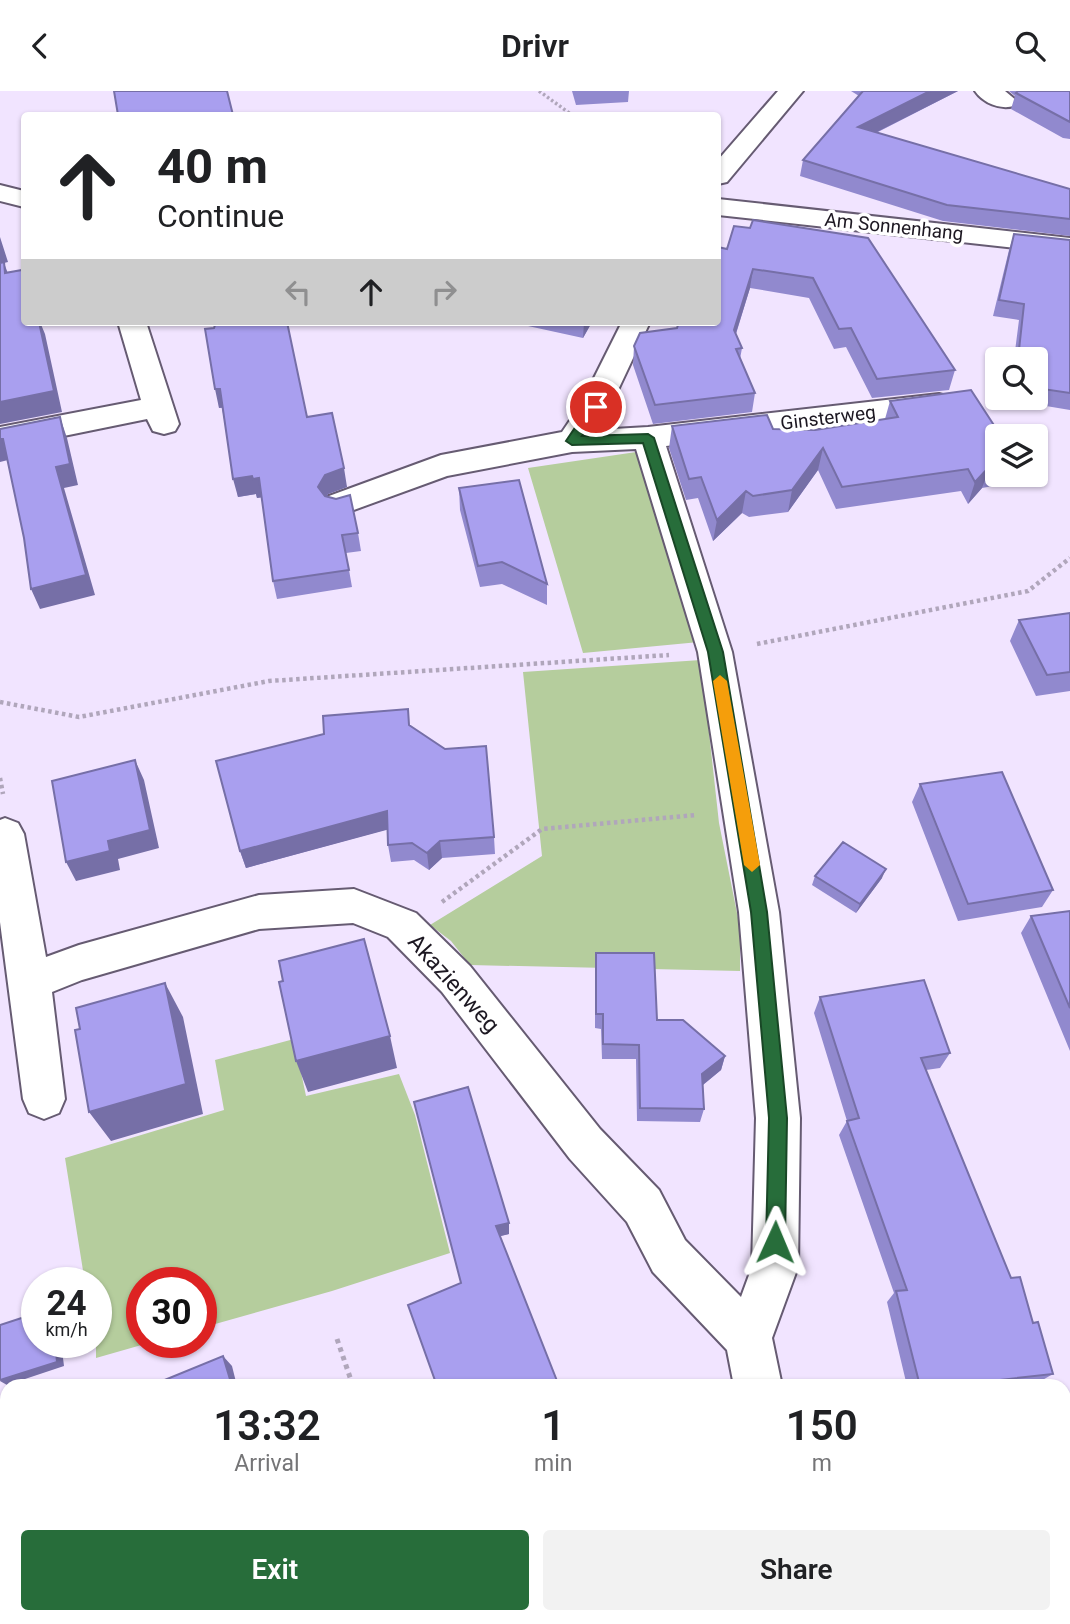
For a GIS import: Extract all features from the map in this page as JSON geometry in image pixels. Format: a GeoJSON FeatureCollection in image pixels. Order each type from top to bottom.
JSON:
{"type":"FeatureCollection","features":[{"type":"Feature","properties":{"kind":"street"},"geometry":{"type":"LineString","coordinates":[[721,173],[791,91]]}},
{"type":"Feature","properties":{"kind":"street"},"geometry":{"type":"LineString","coordinates":[[0,193],[21,198]]}},
{"type":"Feature","properties":{"kind":"street","name":"Am Sonnenhang"},"geometry":{"type":"LineString","coordinates":[[721,207],[1070,246]]}},
{"type":"Feature","properties":{"kind":"street"},"geometry":{"type":"LineString","coordinates":[[0,438],[162,416],[133,326]]}},
{"type":"Feature","properties":{"kind":"street"},"geometry":{"type":"LineString","coordinates":[[572,441],[596,407],[634,326]]}},
{"type":"Feature","properties":{"kind":"street","name":"Ginsterweg"},"geometry":{"type":"LineString","coordinates":[[340,503],[442,466],[572,441],[648,438],[959,401]]}},
{"type":"Feature","properties":{"kind":"street"},"geometry":{"type":"LineString","coordinates":[[648,438],[715,652],[759,912],[778,1118],[775,1267],[748,1338],[757,1379]]}},
{"type":"Feature","properties":{"kind":"street"},"geometry":{"type":"LineString","coordinates":[[5,834],[30,982],[44,1099]]}},
{"type":"Feature","properties":{"kind":"street","name":"Akazienweg"},"geometry":{"type":"LineString","coordinates":[[30,982],[90,959],[259,912],[354,906],[402,925],[456,979],[585,1144],[643,1206],[669,1256],[748,1338]]}},
{"type":"Feature","properties":{"kind":"path"},"geometry":{"type":"LineString","coordinates":[[539,91],[568,112]]}},
{"type":"Feature","properties":{"kind":"path"},"geometry":{"type":"LineString","coordinates":[[0,702],[79,717],[269,681],[715,652],[1028,591],[1070,558]]}},
{"type":"Feature","properties":{"kind":"path"},"geometry":{"type":"LineString","coordinates":[[402,925],[420,917],[472,883],[542,829],[744,811]]}},
{"type":"Feature","properties":{"kind":"path"},"geometry":{"type":"LineString","coordinates":[[337,1339],[351,1379]]}},
{"type":"Feature","properties":{"kind":"green space"},"geometry":{"type":"Polygon","coordinates":[[[643,451],[699,642],[583,653],[528,468],[643,451]]]}},
{"type":"Feature","properties":{"kind":"green space"},"geometry":{"type":"Polygon","coordinates":[[[701,660],[719,823],[740,928],[740,971],[470,965],[451,941],[430,925],[542,856],[523,672],[701,660]]]}},
{"type":"Feature","properties":{"kind":"green space"},"geometry":{"type":"Polygon","coordinates":[[[294,1039],[306,1096],[399,1074],[415,1115],[450,1253],[332,1291],[217,1323],[217,1267],[126,1267],[126,1349],[112,1353],[112,1267],[82,1267],[65,1158],[224,1110],[215,1060],[294,1039]]]}},
{"type":"Feature","properties":{"kind":"building"},"geometry":{"type":"Polygon","coordinates":[[[114,91],[227,91],[232,112],[118,112],[114,91]]]}},
{"type":"Feature","properties":{"kind":"building"},"geometry":{"type":"Polygon","coordinates":[[[863,91],[930,91],[858,127],[1070,189],[1070,219],[947,205],[803,160],[863,91]]]}},
{"type":"Feature","properties":{"kind":"building"},"geometry":{"type":"Polygon","coordinates":[[[1070,91],[1070,122],[1016,93],[1070,91]]]}},
{"type":"Feature","properties":{"kind":"building"},"geometry":{"type":"Polygon","coordinates":[[[753,220],[868,238],[955,370],[877,379],[851,328],[839,329],[813,278],[753,269],[734,330],[742,348],[736,349],[755,393],[655,405],[634,346],[640,333],[678,326],[721,326],[721,248],[727,249],[734,226],[750,228],[753,220]]]}},
{"type":"Feature","properties":{"kind":"building"},"geometry":{"type":"Polygon","coordinates":[[[1014,234],[1070,240],[1070,393],[1048,390],[1048,347],[1019,347],[1024,304],[999,300],[1014,234]]]}},
{"type":"Feature","properties":{"kind":"building"},"geometry":{"type":"Polygon","coordinates":[[[4,262],[5,273],[21,270],[21,326],[40,326],[54,391],[0,402],[0,263],[4,262]]]}},
{"type":"Feature","properties":{"kind":"building"},"geometry":{"type":"Polygon","coordinates":[[[288,326],[307,417],[332,413],[344,468],[325,475],[318,487],[325,496],[336,499],[350,495],[358,533],[342,535],[349,570],[273,581],[259,478],[253,479],[252,476],[233,479],[220,389],[215,389],[205,329],[288,326]]]}},
{"type":"Feature","properties":{"kind":"building"},"geometry":{"type":"Polygon","coordinates":[[[971,390],[993,424],[985,424],[985,471],[975,482],[968,469],[842,487],[823,448],[792,490],[753,496],[746,491],[717,520],[701,477],[689,479],[672,426],[767,415],[773,429],[815,430],[898,417],[890,401],[971,390]]]}},
{"type":"Feature","properties":{"kind":"building"},"geometry":{"type":"Polygon","coordinates":[[[60,417],[70,464],[56,467],[86,575],[31,589],[24,538],[3,439],[0,439],[0,429],[60,417]]]}},
{"type":"Feature","properties":{"kind":"building"},"geometry":{"type":"Polygon","coordinates":[[[519,480],[547,584],[502,562],[478,566],[459,488],[519,480]]]}},
{"type":"Feature","properties":{"kind":"building"},"geometry":{"type":"Polygon","coordinates":[[[1070,613],[1070,672],[1047,675],[1019,620],[1070,613]]]}},
{"type":"Feature","properties":{"kind":"building"},"geometry":{"type":"Polygon","coordinates":[[[408,709],[409,725],[445,749],[486,746],[494,837],[440,841],[427,853],[412,843],[388,845],[387,811],[240,851],[216,761],[324,734],[323,716],[408,709]]]}},
{"type":"Feature","properties":{"kind":"building"},"geometry":{"type":"Polygon","coordinates":[[[135,760],[150,830],[108,841],[110,851],[66,862],[52,781],[135,760]]]}},
{"type":"Feature","properties":{"kind":"building"},"geometry":{"type":"Polygon","coordinates":[[[1002,772],[1053,890],[968,904],[920,784],[1002,772]]]}},
{"type":"Feature","properties":{"kind":"building"},"geometry":{"type":"Polygon","coordinates":[[[843,842],[886,869],[860,904],[815,876],[843,842]]]}},
{"type":"Feature","properties":{"kind":"building"},"geometry":{"type":"Polygon","coordinates":[[[1070,911],[1070,1008],[1031,916],[1070,911]]]}},
{"type":"Feature","properties":{"kind":"building"},"geometry":{"type":"Polygon","coordinates":[[[364,939],[390,1036],[296,1061],[279,982],[283,981],[279,961],[364,939]]]}},
{"type":"Feature","properties":{"kind":"building"},"geometry":{"type":"Polygon","coordinates":[[[596,953],[654,953],[657,1020],[683,1020],[725,1056],[702,1074],[704,1109],[640,1108],[639,1045],[603,1044],[603,1014],[596,1014],[596,953]]]}},
{"type":"Feature","properties":{"kind":"building"},"geometry":{"type":"Polygon","coordinates":[[[924,980],[950,1053],[921,1058],[1011,1278],[1020,1277],[1033,1323],[1038,1322],[1053,1374],[1008,1379],[918,1379],[896,1291],[907,1290],[847,1121],[859,1118],[820,997],[924,980]]]}},
{"type":"Feature","properties":{"kind":"building"},"geometry":{"type":"Polygon","coordinates":[[[165,983],[186,1084],[89,1112],[75,1030],[80,1029],[76,1008],[165,983]]]}},
{"type":"Feature","properties":{"kind":"building"},"geometry":{"type":"Polygon","coordinates":[[[468,1087],[509,1223],[496,1226],[556,1379],[434,1379],[408,1305],[461,1283],[414,1102],[468,1087]]]}},
{"type":"Feature","properties":{"kind":"building"},"geometry":{"type":"Polygon","coordinates":[[[21,1318],[21,1358],[57,1358],[57,1362],[0,1379],[0,1325],[21,1318]]]}},
{"type":"Feature","properties":{"kind":"building"},"geometry":{"type":"Polygon","coordinates":[[[223,1356],[230,1379],[167,1379],[223,1356]]]}},
{"type":"Feature","properties":{"kind":"slow traffic"},"geometry":{"type":"LineString","coordinates":[[720,681],[752,865]]}},
{"type":"Feature","properties":{"kind":"route"},"geometry":{"type":"LineString","coordinates":[[596,407],[572,441],[648,438],[715,652],[759,912],[778,1118],[775,1242]]}}]}
